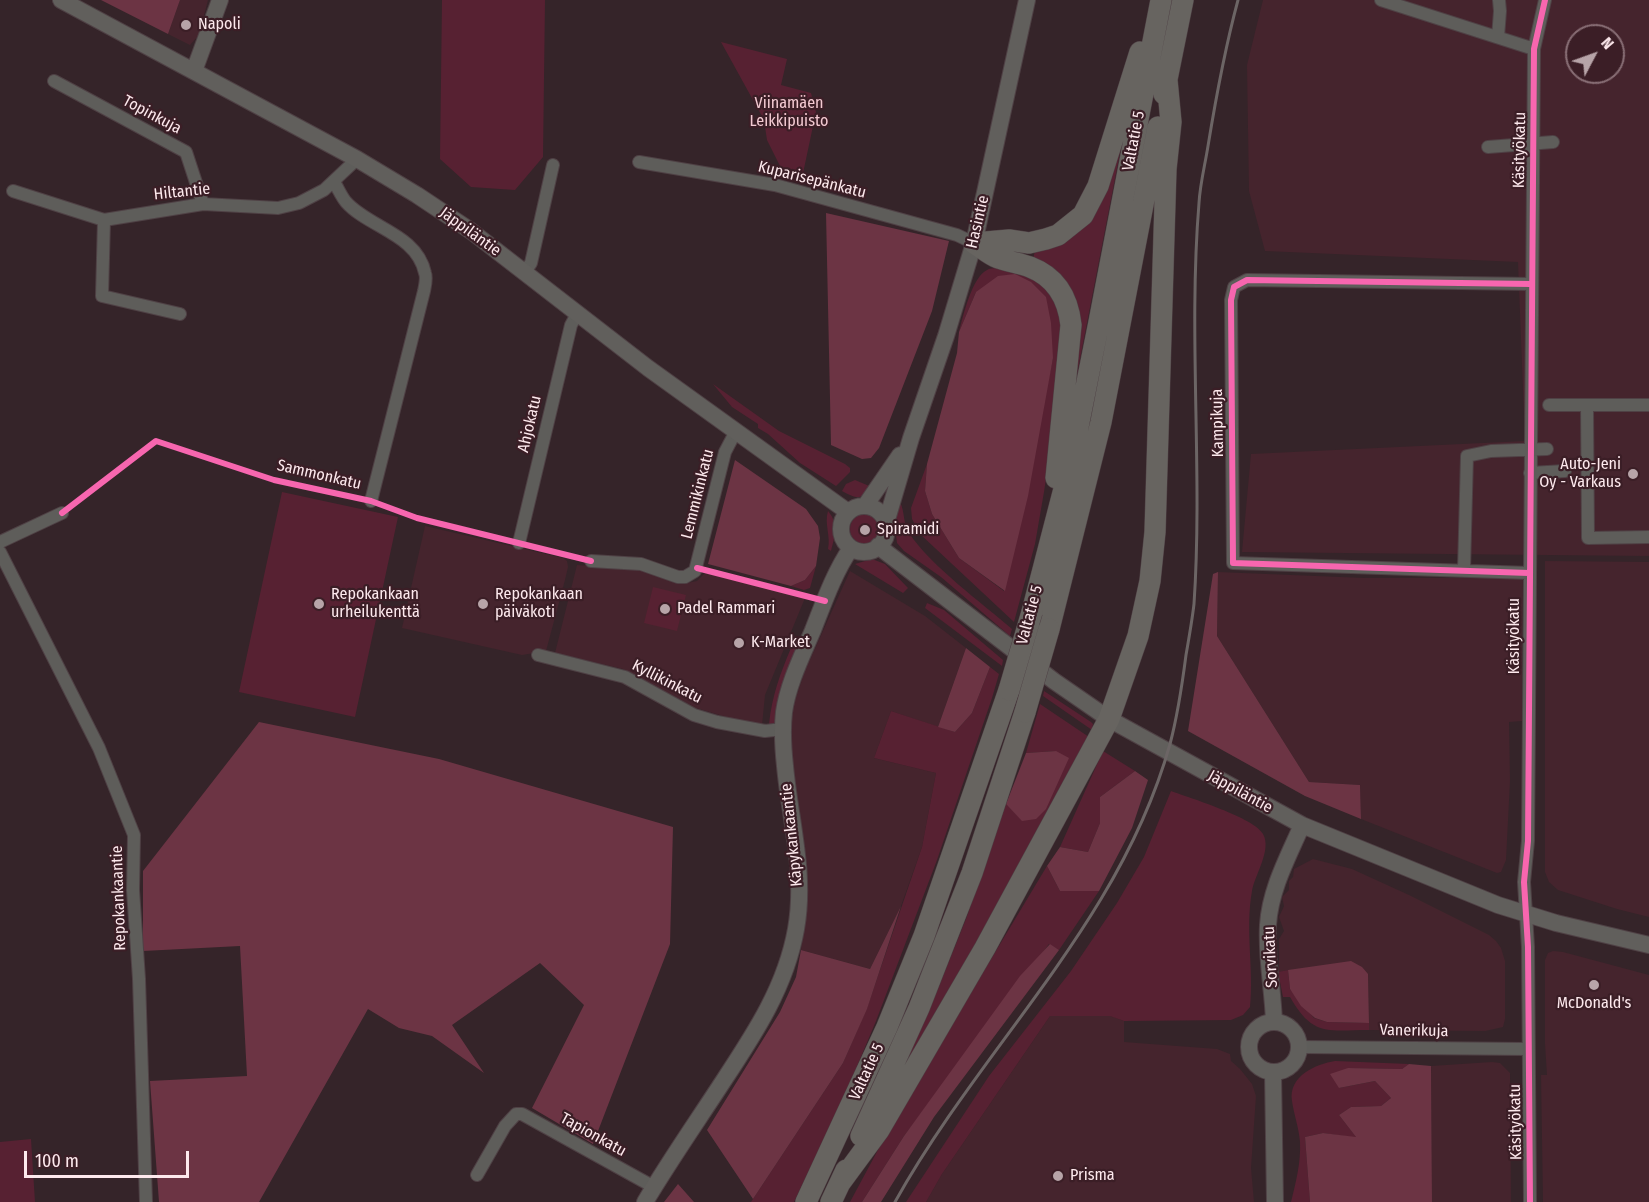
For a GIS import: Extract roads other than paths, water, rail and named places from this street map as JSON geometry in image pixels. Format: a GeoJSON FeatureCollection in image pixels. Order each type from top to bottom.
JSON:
{"type":"FeatureCollection","features":[{"type":"Feature","properties":{"kind":"highway"},"geometry":{"type":"LineString","coordinates":[[974,243],[1009,240],[1029,243],[1046,239],[1058,235],[1083,215],[1098,186],[1122,104],[1160,0]]}},
{"type":"Feature","properties":{"kind":"highway","name":"Valtatie 5"},"geometry":{"type":"LineString","coordinates":[[806,1202],[887,1027],[924,936],[1009,690],[1032,612],[1071,462],[1160,0]]}},
{"type":"Feature","properties":{"kind":"highway","name":"Valtatie 5"},"geometry":{"type":"LineString","coordinates":[[831,1202],[919,1008],[972,873],[1025,712],[1049,629],[1101,422],[1183,0]]}},
{"type":"Feature","properties":{"kind":"highway"},"geometry":{"type":"LineString","coordinates":[[840,1183],[879,1130],[985,948],[1109,719],[1138,636],[1149,581],[1155,532],[1166,169],[1171,122],[1167,80]]}},
{"type":"Feature","properties":{"kind":"highway"},"geometry":{"type":"LineString","coordinates":[[974,243],[996,257],[1031,267],[1043,274],[1062,292],[1070,312],[1069,360],[1058,447],[1052,533]]}},
{"type":"Feature","properties":{"kind":"main road","name":"Jäppiläntie"},"geometry":{"type":"LineString","coordinates":[[61,0],[357,159],[417,195],[471,231],[577,314],[848,512]]}},
{"type":"Feature","properties":{"kind":"main road"},"geometry":{"type":"LineString","coordinates":[[194,71],[220,0]]}},
{"type":"Feature","properties":{"kind":"main road","name":"Hasintie"},"geometry":{"type":"LineString","coordinates":[[885,523],[974,243],[1027,0]]}},
{"type":"Feature","properties":{"kind":"main road","name":"Hasintie"},"geometry":{"type":"LineString","coordinates":[[865,506],[911,438]]}},
{"type":"Feature","properties":{"kind":"main road"},"geometry":{"type":"LineString","coordinates":[[865,506],[878,512],[885,523],[885,536],[878,546],[866,551],[851,548],[841,532],[842,521],[848,512],[865,506]]}},
{"type":"Feature","properties":{"kind":"main road","name":"Jäppiläntie"},"geometry":{"type":"LineString","coordinates":[[878,546],[1054,681],[1109,719],[1302,825],[1525,914],[1649,945]]}},
{"type":"Feature","properties":{"kind":"main road","name":"Käpykankaantie"},"geometry":{"type":"LineString","coordinates":[[645,1202],[754,1035],[771,1005],[786,968],[796,928],[800,875],[785,768],[783,729],[788,694],[841,562],[851,548]]}},
{"type":"Feature","properties":{"kind":"main road","name":"Sorvikatu"},"geometry":{"type":"LineString","coordinates":[[1274,1022],[1268,924],[1276,890],[1302,825]]}},
{"type":"Feature","properties":{"kind":"main road"},"geometry":{"type":"LineString","coordinates":[[1274,1022],[1282,1023],[1294,1032],[1299,1047],[1294,1062],[1288,1068],[1274,1072],[1258,1067],[1248,1047],[1250,1039],[1259,1026],[1274,1022]]}},
{"type":"Feature","properties":{"kind":"main road"},"geometry":{"type":"LineString","coordinates":[[1274,1072],[1275,1202]]}},
{"type":"Feature","properties":{"kind":"street"},"geometry":{"type":"LineString","coordinates":[[1381,0],[1534,50]]}},
{"type":"Feature","properties":{"kind":"street"},"geometry":{"type":"LineString","coordinates":[[1498,37],[1499,0]]}},
{"type":"Feature","properties":{"kind":"street","name":"Käsityökatu"},"geometry":{"type":"LineString","coordinates":[[1530,1202],[1528,947],[1524,882],[1528,841],[1531,284],[1534,50],[1545,0]]}},
{"type":"Feature","properties":{"kind":"street","name":"Topinkuja"},"geometry":{"type":"LineString","coordinates":[[54,81],[186,153],[203,204]]}},
{"type":"Feature","properties":{"kind":"street"},"geometry":{"type":"LineString","coordinates":[[1488,147],[1553,142]]}},
{"type":"Feature","properties":{"kind":"street","name":"Hiltantie"},"geometry":{"type":"LineString","coordinates":[[13,191],[104,220],[203,204],[278,208],[299,203],[324,190],[357,159]]}},
{"type":"Feature","properties":{"kind":"street","name":"Kuparisepänkatu"},"geometry":{"type":"LineString","coordinates":[[639,162],[775,185],[957,235],[974,243]]}},
{"type":"Feature","properties":{"kind":"street"},"geometry":{"type":"LineString","coordinates":[[524,273],[531,262],[553,165]]}},
{"type":"Feature","properties":{"kind":"street"},"geometry":{"type":"LineString","coordinates":[[334,182],[346,202],[402,240],[419,256],[426,274],[424,291],[371,501]]}},
{"type":"Feature","properties":{"kind":"street"},"geometry":{"type":"LineString","coordinates":[[104,220],[102,296],[180,314]]}},
{"type":"Feature","properties":{"kind":"street","name":"Kampikuja"},"geometry":{"type":"LineString","coordinates":[[1529,573],[1233,562],[1231,300],[1234,286],[1246,280],[1531,284]]}},
{"type":"Feature","properties":{"kind":"street","name":"Ahjokatu"},"geometry":{"type":"LineString","coordinates":[[519,543],[570,325],[577,314]]}},
{"type":"Feature","properties":{"kind":"street"},"geometry":{"type":"LineString","coordinates":[[1549,405],[1649,405]]}},
{"type":"Feature","properties":{"kind":"street"},"geometry":{"type":"LineString","coordinates":[[1587,406],[1588,538],[1649,537]]}},
{"type":"Feature","properties":{"kind":"street","name":"Lemmikinkatu"},"geometry":{"type":"LineString","coordinates":[[591,561],[641,564],[678,577],[691,575],[698,568],[725,452],[736,431]]}},
{"type":"Feature","properties":{"kind":"street"},"geometry":{"type":"LineString","coordinates":[[1464,570],[1467,456],[1547,448]]}},
{"type":"Feature","properties":{"kind":"street"},"geometry":{"type":"LineString","coordinates":[[1530,473],[1565,471]]}},
{"type":"Feature","properties":{"kind":"street"},"geometry":{"type":"LineString","coordinates":[[0,542],[62,513]]}},
{"type":"Feature","properties":{"kind":"street","name":"Repokankaantie"},"geometry":{"type":"LineString","coordinates":[[0,552],[99,748],[134,835],[133,890],[140,979],[146,1202]]}},
{"type":"Feature","properties":{"kind":"street","name":"Kyllikinkatu"},"geometry":{"type":"LineString","coordinates":[[538,655],[625,677],[693,715],[717,722],[765,730],[783,729]]}},
{"type":"Feature","properties":{"kind":"street","name":"Vanerikuja"},"geometry":{"type":"LineString","coordinates":[[1299,1047],[1528,1049]]}},
{"type":"Feature","properties":{"kind":"street","name":"Tapionkatu"},"geometry":{"type":"LineString","coordinates":[[477,1175],[505,1126],[516,1114],[522,1114],[654,1187]]}},
{"type":"Feature","properties":{"kind":"railway"},"geometry":{"type":"LineString","coordinates":[[895,1202],[930,1144],[1084,926],[1118,869],[1147,809],[1170,744],[1180,700],[1194,604],[1197,504],[1195,303],[1201,182],[1221,73],[1238,0]]}},
{"type":"Feature","properties":{"kind":"place","name":"Napoli"},"geometry":{"type":"Point","coordinates":[186,25]}},
{"type":"Feature","properties":{"kind":"place","name":"Auto-Jeni Oy - Varkaus"},"geometry":{"type":"Point","coordinates":[1633,474]}},
{"type":"Feature","properties":{"kind":"place","name":"Spiramidi"},"geometry":{"type":"Point","coordinates":[865,530]}},
{"type":"Feature","properties":{"kind":"place","name":"Repokankaan urheilukenttä"},"geometry":{"type":"Point","coordinates":[319,604]}},
{"type":"Feature","properties":{"kind":"place","name":"Repokankaan päiväkoti"},"geometry":{"type":"Point","coordinates":[483,604]}},
{"type":"Feature","properties":{"kind":"place","name":"Padel Rammari"},"geometry":{"type":"Point","coordinates":[665,609]}},
{"type":"Feature","properties":{"kind":"place","name":"K-Market"},"geometry":{"type":"Point","coordinates":[739,643]}},
{"type":"Feature","properties":{"kind":"place","name":"McDonald's"},"geometry":{"type":"Point","coordinates":[1594,985]}},
{"type":"Feature","properties":{"kind":"place","name":"Prisma"},"geometry":{"type":"Point","coordinates":[1058,1176]}},
{"type":"Feature","properties":{"kind":"park label","name":"Viinamäen Leikkipuisto"},"geometry":{"type":"Point","coordinates":[789,113]}}]}
